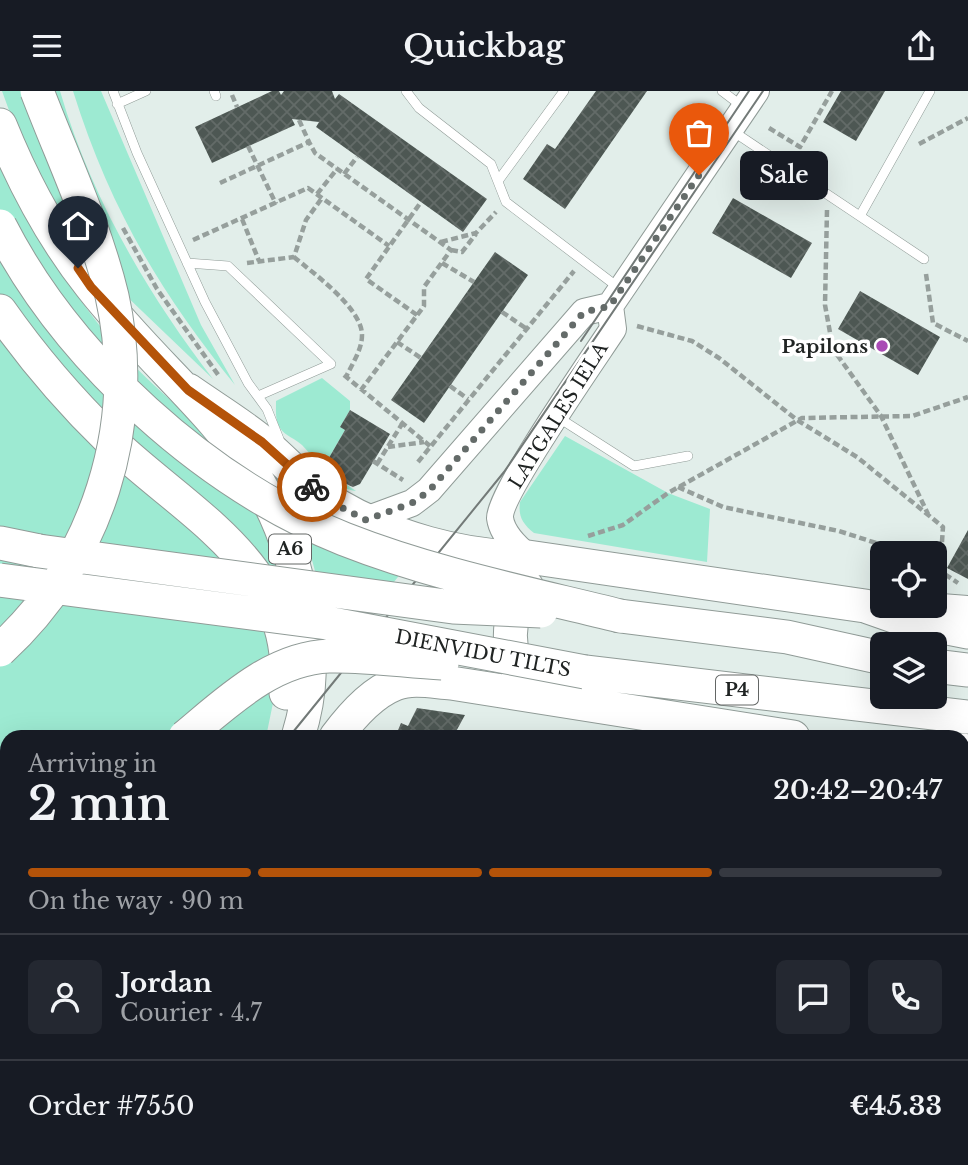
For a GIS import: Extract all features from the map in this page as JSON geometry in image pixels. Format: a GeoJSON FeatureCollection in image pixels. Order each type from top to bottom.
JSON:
{"type":"FeatureCollection","features":[{"type":"Feature","properties":{"kind":"highway"},"geometry":{"type":"LineString","coordinates":[[0,650],[40,609],[86,537],[107,478],[120,407],[120,355],[112,297],[74,185],[37,91]]}},
{"type":"Feature","properties":{"kind":"highway","name":"A6"},"geometry":{"type":"LineString","coordinates":[[0,125],[38,207],[91,287],[230,438],[262,484],[290,548],[299,579],[311,665],[308,700],[300,730]]}},
{"type":"Feature","properties":{"kind":"highway"},"geometry":{"type":"LineString","coordinates":[[0,226],[42,293],[95,361],[163,426],[225,474],[303,519],[381,552],[457,576],[620,615]]}},
{"type":"Feature","properties":{"kind":"highway"},"geometry":{"type":"LineString","coordinates":[[0,311],[65,395],[112,442],[213,527],[257,575],[270,599],[283,636],[288,675],[277,730]]}},
{"type":"Feature","properties":{"kind":"highway"},"geometry":{"type":"LineString","coordinates":[[188,390],[262,442],[297,475],[333,503],[366,520],[445,547],[509,558],[528,557],[611,571],[870,605]]}},
{"type":"Feature","properties":{"kind":"highway","name":"DIENVIDU TILTS"},"geometry":{"type":"LineString","coordinates":[[0,543],[39,551],[453,607],[620,615],[787,637],[870,654]]}},
{"type":"Feature","properties":{"kind":"highway"},"geometry":{"type":"LineString","coordinates":[[548,700],[525,683],[512,652],[510,624],[518,599],[536,578],[546,573],[573,569],[611,571]]}},
{"type":"Feature","properties":{"kind":"highway","name":"DIENVIDU TILTS"},"geometry":{"type":"LineString","coordinates":[[0,580],[327,623],[585,672],[968,717]]}},
{"type":"Feature","properties":{"kind":"highway"},"geometry":{"type":"LineString","coordinates":[[902,618],[968,632]]}},
{"type":"Feature","properties":{"kind":"highway","name":"P4"},"geometry":{"type":"LineString","coordinates":[[194,730],[250,685],[299,662],[327,656],[585,672]]}},
{"type":"Feature","properties":{"kind":"highway"},"geometry":{"type":"LineString","coordinates":[[947,668],[968,670]]}},
{"type":"Feature","properties":{"kind":"highway"},"geometry":{"type":"LineString","coordinates":[[343,730],[373,698],[395,684],[415,680],[451,683],[725,730]]}},
{"type":"Feature","properties":{"kind":"street","name":"LATGALES IELA"},"geometry":{"type":"LineString","coordinates":[[366,520],[412,503],[429,491],[584,312],[615,297],[743,109]]}},
{"type":"Feature","properties":{"kind":"street","name":"LATGALES IELA"},"geometry":{"type":"LineString","coordinates":[[528,557],[505,531],[500,520],[502,508],[515,479],[613,329],[615,297]]}},
{"type":"Feature","properties":{"kind":"street"},"geometry":{"type":"LineString","coordinates":[[947,607],[968,609]]}},
{"type":"Feature","properties":{"kind":"lane"},"geometry":{"type":"LineString","coordinates":[[113,91],[187,263],[233,356],[267,409],[297,475]]}},
{"type":"Feature","properties":{"kind":"lane"},"geometry":{"type":"LineString","coordinates":[[117,104],[146,91]]}},
{"type":"Feature","properties":{"kind":"lane"},"geometry":{"type":"LineString","coordinates":[[406,91],[419,108],[491,163],[506,202],[582,263],[615,297]]}},
{"type":"Feature","properties":{"kind":"lane"},"geometry":{"type":"LineString","coordinates":[[498,181],[565,91]]}},
{"type":"Feature","properties":{"kind":"lane"},"geometry":{"type":"LineString","coordinates":[[722,91],[828,195],[925,259]]}},
{"type":"Feature","properties":{"kind":"lane"},"geometry":{"type":"LineString","coordinates":[[860,216],[930,91]]}},
{"type":"Feature","properties":{"kind":"lane"},"geometry":{"type":"LineString","coordinates":[[187,263],[228,266],[331,364],[258,396]]}},
{"type":"Feature","properties":{"kind":"lane"},"geometry":{"type":"LineString","coordinates":[[557,417],[634,466],[688,456]]}},
{"type":"Feature","properties":{"kind":"path"},"geometry":{"type":"LineString","coordinates":[[769,128],[800,146],[832,91]]}},
{"type":"Feature","properties":{"kind":"path"},"geometry":{"type":"LineString","coordinates":[[893,158],[968,118]]}},
{"type":"Feature","properties":{"kind":"path"},"geometry":{"type":"LineString","coordinates":[[299,120],[315,153],[451,250],[462,252],[506,202]]}},
{"type":"Feature","properties":{"kind":"path"},"geometry":{"type":"LineString","coordinates":[[220,183],[309,142]]}},
{"type":"Feature","properties":{"kind":"path"},"geometry":{"type":"LineString","coordinates":[[248,146],[276,204]]}},
{"type":"Feature","properties":{"kind":"path"},"geometry":{"type":"LineString","coordinates":[[344,174],[357,157]]}},
{"type":"Feature","properties":{"kind":"path"},"geometry":{"type":"LineString","coordinates":[[294,257],[306,220],[337,169]]}},
{"type":"Feature","properties":{"kind":"path"},"geometry":{"type":"LineString","coordinates":[[179,246],[308,188],[389,246]]}},
{"type":"Feature","properties":{"kind":"path"},"geometry":{"type":"LineString","coordinates":[[828,195],[825,305],[833,349],[881,416],[928,515]]}},
{"type":"Feature","properties":{"kind":"path"},"geometry":{"type":"LineString","coordinates":[[417,315],[366,279],[421,202]]}},
{"type":"Feature","properties":{"kind":"path"},"geometry":{"type":"LineString","coordinates":[[118,216],[157,289],[219,376]]}},
{"type":"Feature","properties":{"kind":"path"},"geometry":{"type":"LineString","coordinates":[[242,219],[260,261]]}},
{"type":"Feature","properties":{"kind":"path"},"geometry":{"type":"LineString","coordinates":[[440,242],[476,233]]}},
{"type":"Feature","properties":{"kind":"path"},"geometry":{"type":"LineString","coordinates":[[361,390],[424,306],[424,287],[451,250]]}},
{"type":"Feature","properties":{"kind":"path"},"geometry":{"type":"LineString","coordinates":[[228,266],[294,257],[335,293],[360,327],[359,349],[346,377]]}},
{"type":"Feature","properties":{"kind":"path"},"geometry":{"type":"LineString","coordinates":[[925,259],[933,323],[968,341]]}},
{"type":"Feature","properties":{"kind":"path"},"geometry":{"type":"LineString","coordinates":[[442,263],[474,282]]}},
{"type":"Feature","properties":{"kind":"path"},"geometry":{"type":"LineString","coordinates":[[404,490],[430,446],[582,263]]}},
{"type":"Feature","properties":{"kind":"path"},"geometry":{"type":"LineString","coordinates":[[502,312],[527,329]]}},
{"type":"Feature","properties":{"kind":"path"},"geometry":{"type":"LineString","coordinates":[[632,325],[692,341],[719,358],[797,420],[857,457],[943,527],[942,541]]}},
{"type":"Feature","properties":{"kind":"path"},"geometry":{"type":"LineString","coordinates":[[397,342],[421,358]]}},
{"type":"Feature","properties":{"kind":"path"},"geometry":{"type":"LineString","coordinates":[[331,364],[430,446]]}},
{"type":"Feature","properties":{"kind":"path"},"geometry":{"type":"LineString","coordinates":[[450,386],[468,399]]}},
{"type":"Feature","properties":{"kind":"path"},"geometry":{"type":"LineString","coordinates":[[586,537],[623,525],[678,487],[797,420],[912,416],[968,397]]}},
{"type":"Feature","properties":{"kind":"path"},"geometry":{"type":"LineString","coordinates":[[402,424],[375,463],[407,482]]}},
{"type":"Feature","properties":{"kind":"path"},"geometry":{"type":"LineString","coordinates":[[387,447],[424,442]]}},
{"type":"Feature","properties":{"kind":"path"},"geometry":{"type":"LineString","coordinates":[[678,487],[723,507],[839,531],[870,541]]}},
{"type":"Feature","properties":{"kind":"path"},"geometry":{"type":"LineString","coordinates":[[947,576],[968,590]]}},
{"type":"Feature","properties":{"kind":"green space"},"geometry":{"type":"Polygon","coordinates":[[[2,91],[60,91],[88,168],[123,242],[165,312],[213,379],[96,267],[64,225],[14,124],[2,91]]]}},
{"type":"Feature","properties":{"kind":"green space"},"geometry":{"type":"Polygon","coordinates":[[[73,91],[101,91],[201,325],[235,385],[183,316],[139,246],[103,172],[73,91]]]}},
{"type":"Feature","properties":{"kind":"green space"},"geometry":{"type":"Polygon","coordinates":[[[0,165],[57,265],[106,334],[139,370],[216,444],[240,475],[263,522],[288,604],[218,548],[248,584],[280,669],[267,730],[0,730],[0,165]]]}},
{"type":"Feature","properties":{"kind":"green space"},"geometry":{"type":"Polygon","coordinates":[[[322,378],[350,401],[350,410],[340,427],[345,430],[326,463],[343,474],[344,483],[356,491],[333,480],[302,445],[282,431],[277,422],[276,401],[322,378]]]}},
{"type":"Feature","properties":{"kind":"green space"},"geometry":{"type":"Polygon","coordinates":[[[565,436],[668,493],[710,509],[707,562],[534,533],[530,530],[521,516],[520,502],[565,436]]]}},
{"type":"Feature","properties":{"kind":"green space"},"geometry":{"type":"Polygon","coordinates":[[[263,457],[418,552],[324,669],[316,573],[297,520],[263,457]]]}},
{"type":"Feature","properties":{"kind":"building"},"geometry":{"type":"Polygon","coordinates":[[[272,91],[279,91],[281,95],[284,91],[332,91],[335,99],[339,94],[487,199],[463,232],[316,127],[319,122],[292,119],[295,125],[212,163],[195,127],[272,91]]]}},
{"type":"Feature","properties":{"kind":"building"},"geometry":{"type":"Polygon","coordinates":[[[596,91],[647,91],[565,209],[523,179],[547,144],[555,149],[596,91]]]}},
{"type":"Feature","properties":{"kind":"building"},"geometry":{"type":"Polygon","coordinates":[[[841,91],[885,91],[856,141],[823,122],[841,91]]]}},
{"type":"Feature","properties":{"kind":"building"},"geometry":{"type":"Polygon","coordinates":[[[733,198],[812,243],[791,278],[712,233],[733,198]]]}},
{"type":"Feature","properties":{"kind":"building"},"geometry":{"type":"Polygon","coordinates":[[[495,252],[528,275],[424,423],[391,400],[495,252]]]}},
{"type":"Feature","properties":{"kind":"building"},"geometry":{"type":"Polygon","coordinates":[[[860,291],[940,337],[918,375],[838,329],[860,291]]]}},
{"type":"Feature","properties":{"kind":"building"},"geometry":{"type":"Polygon","coordinates":[[[350,410],[390,434],[360,484],[353,487],[344,483],[343,474],[326,463],[345,430],[340,427],[350,410]]]}},
{"type":"Feature","properties":{"kind":"building"},"geometry":{"type":"Polygon","coordinates":[[[968,530],[968,579],[947,568],[968,530]]]}},
{"type":"Feature","properties":{"kind":"building"},"geometry":{"type":"Polygon","coordinates":[[[417,708],[465,715],[457,730],[398,730],[401,723],[408,726],[417,708]]]}},
{"type":"Feature","properties":{"kind":"tram line"},"geometry":{"type":"LineString","coordinates":[[581,341],[749,91]]}},
{"type":"Feature","properties":{"kind":"tram line"},"geometry":{"type":"LineString","coordinates":[[295,730],[504,472],[763,91]]}},
{"type":"Feature","properties":{"kind":"way so far"},"geometry":{"type":"LineString","coordinates":[[312,487],[333,503],[366,520],[391,513],[429,491],[584,312],[610,306],[699,175]]}},
{"type":"Feature","properties":{"kind":"place","name":"Sale"},"geometry":{"type":"Point","coordinates":[699,175]}},
{"type":"Feature","properties":{"kind":"place","name":"Papilons"},"geometry":{"type":"Point","coordinates":[882,346]}},
{"type":"Feature","properties":{"kind":"route"},"geometry":{"type":"LineString","coordinates":[[78,268],[91,287],[188,390],[262,442],[312,487]]}}]}
